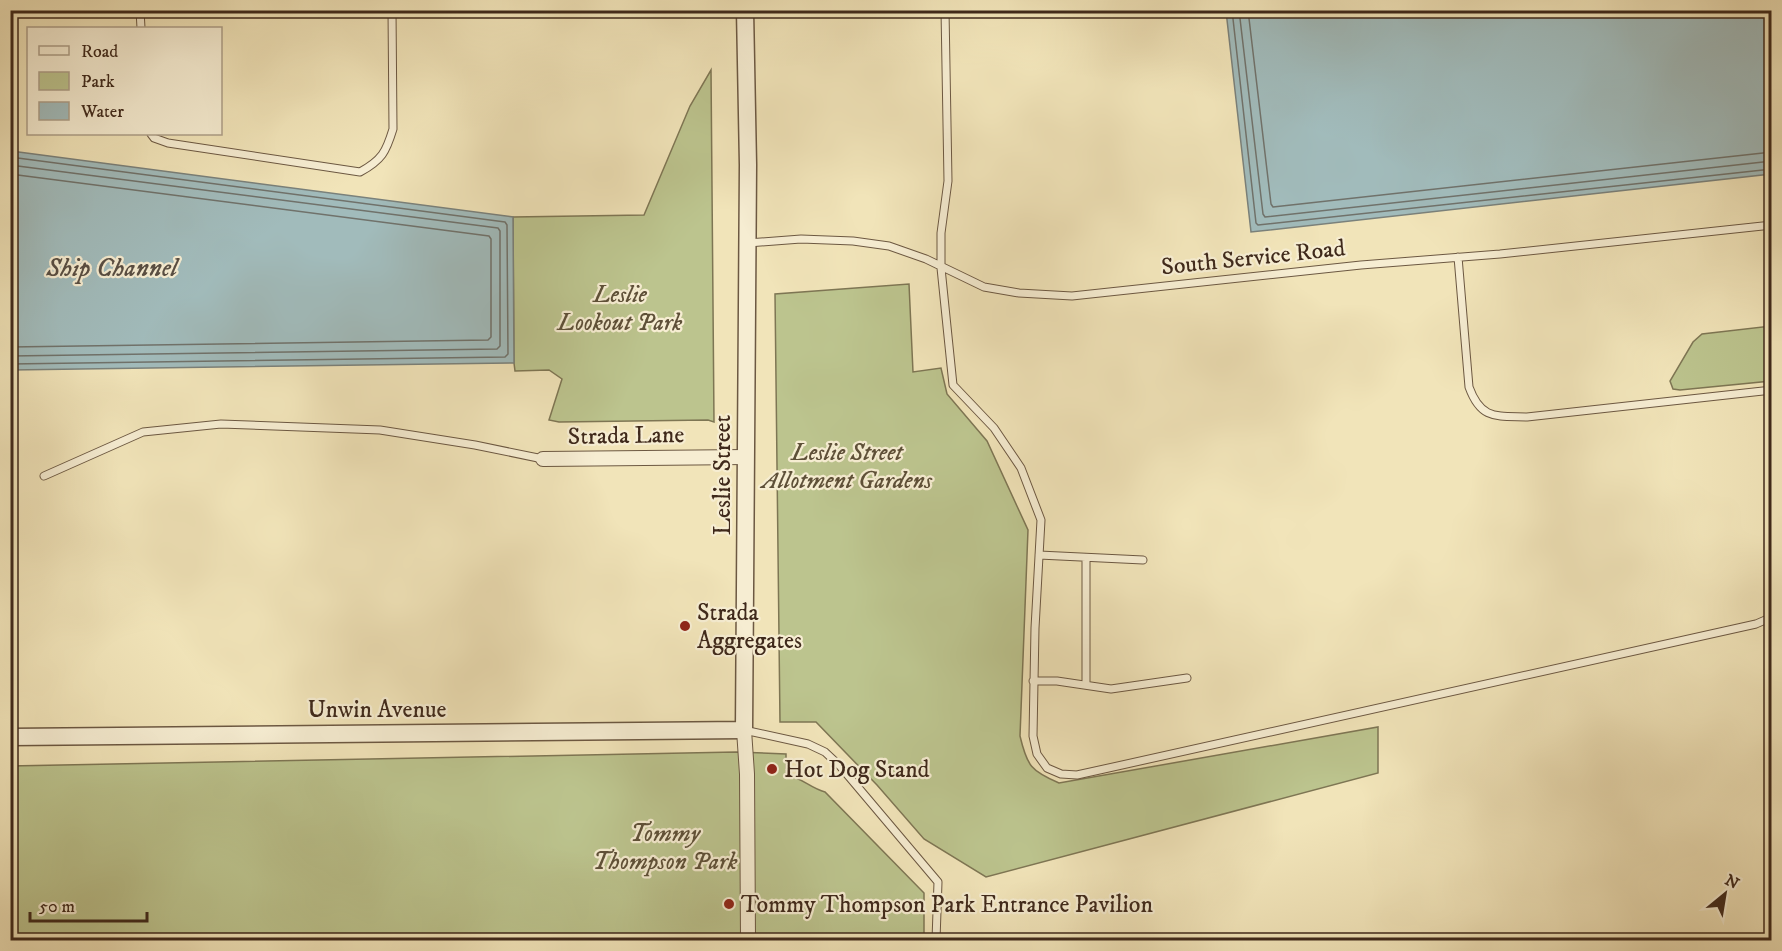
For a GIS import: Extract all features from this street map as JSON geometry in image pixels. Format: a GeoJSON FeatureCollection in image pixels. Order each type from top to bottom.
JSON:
{"type":"FeatureCollection","features":[{"type":"Feature","properties":{"kind":"street","name":"Leslie Street"},"geometry":{"type":"LineString","coordinates":[[745,10],[748,243],[744,730],[747,774],[748,940]]}},
{"type":"Feature","properties":{"kind":"street","name":"Strada Lane"},"geometry":{"type":"LineString","coordinates":[[543,459],[746,457]]}},
{"type":"Feature","properties":{"kind":"street","name":"Unwin Avenue"},"geometry":{"type":"LineString","coordinates":[[10,736],[744,730]]}},
{"type":"Feature","properties":{"kind":"lane"},"geometry":{"type":"LineString","coordinates":[[140,10],[141,27]]}},
{"type":"Feature","properties":{"kind":"lane"},"geometry":{"type":"LineString","coordinates":[[152,135],[168,143],[360,172],[377,163],[388,146],[393,129],[392,10]]}},
{"type":"Feature","properties":{"kind":"lane"},"geometry":{"type":"LineString","coordinates":[[945,10],[948,181],[941,233],[953,385],[994,428],[1021,468],[1041,520],[1033,681],[1033,733],[1037,754],[1052,771],[1074,775],[1756,624],[1772,617]]}},
{"type":"Feature","properties":{"kind":"lane","name":"South Service Road"},"geometry":{"type":"LineString","coordinates":[[748,243],[801,239],[854,241],[889,246],[926,259],[984,287],[1019,293],[1072,296],[1772,225]]}},
{"type":"Feature","properties":{"kind":"lane"},"geometry":{"type":"LineString","coordinates":[[1458,257],[1469,387],[1475,402],[1493,416],[1527,417],[1772,390]]}},
{"type":"Feature","properties":{"kind":"lane"},"geometry":{"type":"LineString","coordinates":[[44,476],[142,432],[221,424],[380,430],[475,445],[543,459]]}},
{"type":"Feature","properties":{"kind":"lane"},"geometry":{"type":"LineString","coordinates":[[1039,555],[1143,560]]}},
{"type":"Feature","properties":{"kind":"lane"},"geometry":{"type":"LineString","coordinates":[[1086,558],[1086,686]]}},
{"type":"Feature","properties":{"kind":"lane"},"geometry":{"type":"LineString","coordinates":[[1033,681],[1057,681],[1111,689],[1187,678]]}},
{"type":"Feature","properties":{"kind":"lane"},"geometry":{"type":"LineString","coordinates":[[744,730],[808,744],[832,758],[938,882],[936,940]]}},
{"type":"Feature","properties":{"kind":"green space","name":"Leslie Lookout Park"},"geometry":{"type":"Polygon","coordinates":[[[711,70],[714,422],[708,420],[559,422],[549,420],[562,379],[549,370],[515,371],[513,217],[644,215],[690,106],[711,70]]]}},
{"type":"Feature","properties":{"kind":"green space","name":"Leslie Street Allotment Gardens"},"geometry":{"type":"Polygon","coordinates":[[[909,284],[913,372],[941,368],[947,394],[987,441],[1028,530],[1020,736],[1028,761],[1036,771],[1059,783],[1378,727],[1378,773],[986,877],[924,839],[877,785],[816,722],[780,722],[775,294],[909,284]]]}},
{"type":"Feature","properties":{"kind":"green space"},"geometry":{"type":"Polygon","coordinates":[[[1771,326],[1771,381],[1673,389],[1670,381],[1693,342],[1702,334],[1771,326]]]}},
{"type":"Feature","properties":{"kind":"green space","name":"Tommy Thompson Park"},"geometry":{"type":"Polygon","coordinates":[[[736,752],[786,754],[786,775],[825,792],[924,893],[924,940],[11,940],[10,766],[736,752]]]}},
{"type":"Feature","properties":{"kind":"water"},"geometry":{"type":"Polygon","coordinates":[[[1226,11],[1771,11],[1771,174],[1251,232],[1226,11]]]}},
{"type":"Feature","properties":{"kind":"water","name":"Ship Channel"},"geometry":{"type":"Polygon","coordinates":[[[11,151],[513,217],[514,363],[11,370],[11,151]]]}},
{"type":"Feature","properties":{"kind":"place","name":"Strada Aggregates"},"geometry":{"type":"Point","coordinates":[685,626]}},
{"type":"Feature","properties":{"kind":"place","name":"Hot Dog Stand"},"geometry":{"type":"Point","coordinates":[772,769]}},
{"type":"Feature","properties":{"kind":"place","name":"Tommy Thompson Park Entrance Pavilion"},"geometry":{"type":"Point","coordinates":[729,904]}}]}
